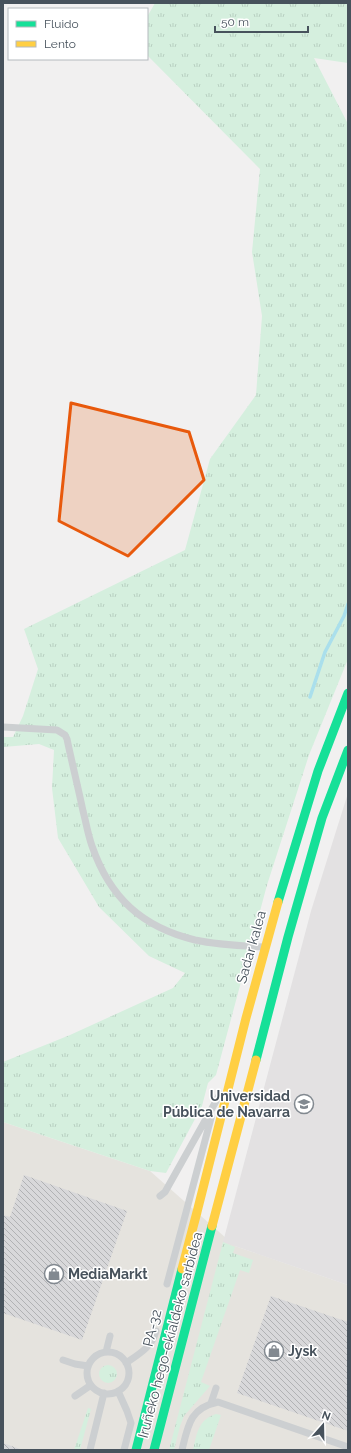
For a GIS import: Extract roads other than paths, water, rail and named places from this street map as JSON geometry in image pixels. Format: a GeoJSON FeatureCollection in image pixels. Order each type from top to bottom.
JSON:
{"type":"FeatureCollection","features":[{"type":"Feature","properties":{"kind":"main road","name":"Sadar kalea"},"geometry":{"type":"LineString","coordinates":[[197,1212],[265,947],[302,818],[348,693]]}},
{"type":"Feature","properties":{"kind":"main road","name":"Iruñeko hego-ekialdeko sarbidea"},"geometry":{"type":"LineString","coordinates":[[154,1450],[288,937],[322,818],[348,750]]}},
{"type":"Feature","properties":{"kind":"main road","name":"PA-32"},"geometry":{"type":"LineString","coordinates":[[136,1450],[197,1212]]}},
{"type":"Feature","properties":{"kind":"lane"},"geometry":{"type":"LineString","coordinates":[[3,719],[4,727],[56,730],[65,735],[92,846],[101,868],[117,894],[144,919],[168,931],[195,940],[229,945],[265,947]]}},
{"type":"Feature","properties":{"kind":"lane"},"geometry":{"type":"LineString","coordinates":[[160,1196],[165,1192],[232,1073]]}},
{"type":"Feature","properties":{"kind":"lane"},"geometry":{"type":"LineString","coordinates":[[165,1292],[216,1100]]}},
{"type":"Feature","properties":{"kind":"lane"},"geometry":{"type":"LineString","coordinates":[[126,1363],[148,1347],[155,1336],[158,1322]]}},
{"type":"Feature","properties":{"kind":"lane"},"geometry":{"type":"LineString","coordinates":[[106,1352],[110,1336]]}},
{"type":"Feature","properties":{"kind":"lane"},"geometry":{"type":"LineString","coordinates":[[106,1352],[114,1353],[121,1357],[126,1363],[129,1370],[129,1377],[118,1392],[104,1394],[91,1385],[87,1373],[88,1366],[95,1357],[106,1352]]}},
{"type":"Feature","properties":{"kind":"lane"},"geometry":{"type":"LineString","coordinates":[[64,1360],[75,1364],[88,1366]]}},
{"type":"Feature","properties":{"kind":"lane"},"geometry":{"type":"LineString","coordinates":[[75,1396],[91,1385]]}},
{"type":"Feature","properties":{"kind":"lane"},"geometry":{"type":"LineString","coordinates":[[211,1403],[216,1388]]}},
{"type":"Feature","properties":{"kind":"lane"},"geometry":{"type":"LineString","coordinates":[[118,1392],[128,1412],[131,1423],[124,1450]]}},
{"type":"Feature","properties":{"kind":"lane"},"geometry":{"type":"LineString","coordinates":[[90,1450],[104,1394]]}},
{"type":"Feature","properties":{"kind":"lane"},"geometry":{"type":"LineString","coordinates":[[182,1450],[187,1429],[198,1410],[211,1403],[218,1402],[348,1446]]}},
{"type":"Feature","properties":{"kind":"waterway"},"geometry":{"type":"LineString","coordinates":[[310,697],[325,652],[344,616],[348,604]]}},
{"type":"Feature","properties":{"kind":"place","name":"Universidad Pública de Navarra"},"geometry":{"type":"Point","coordinates":[304,1104]}},
{"type":"Feature","properties":{"kind":"place","name":"MediaMarkt"},"geometry":{"type":"Point","coordinates":[54,1274]}},
{"type":"Feature","properties":{"kind":"place","name":"Jysk"},"geometry":{"type":"Point","coordinates":[274,1351]}}]}
